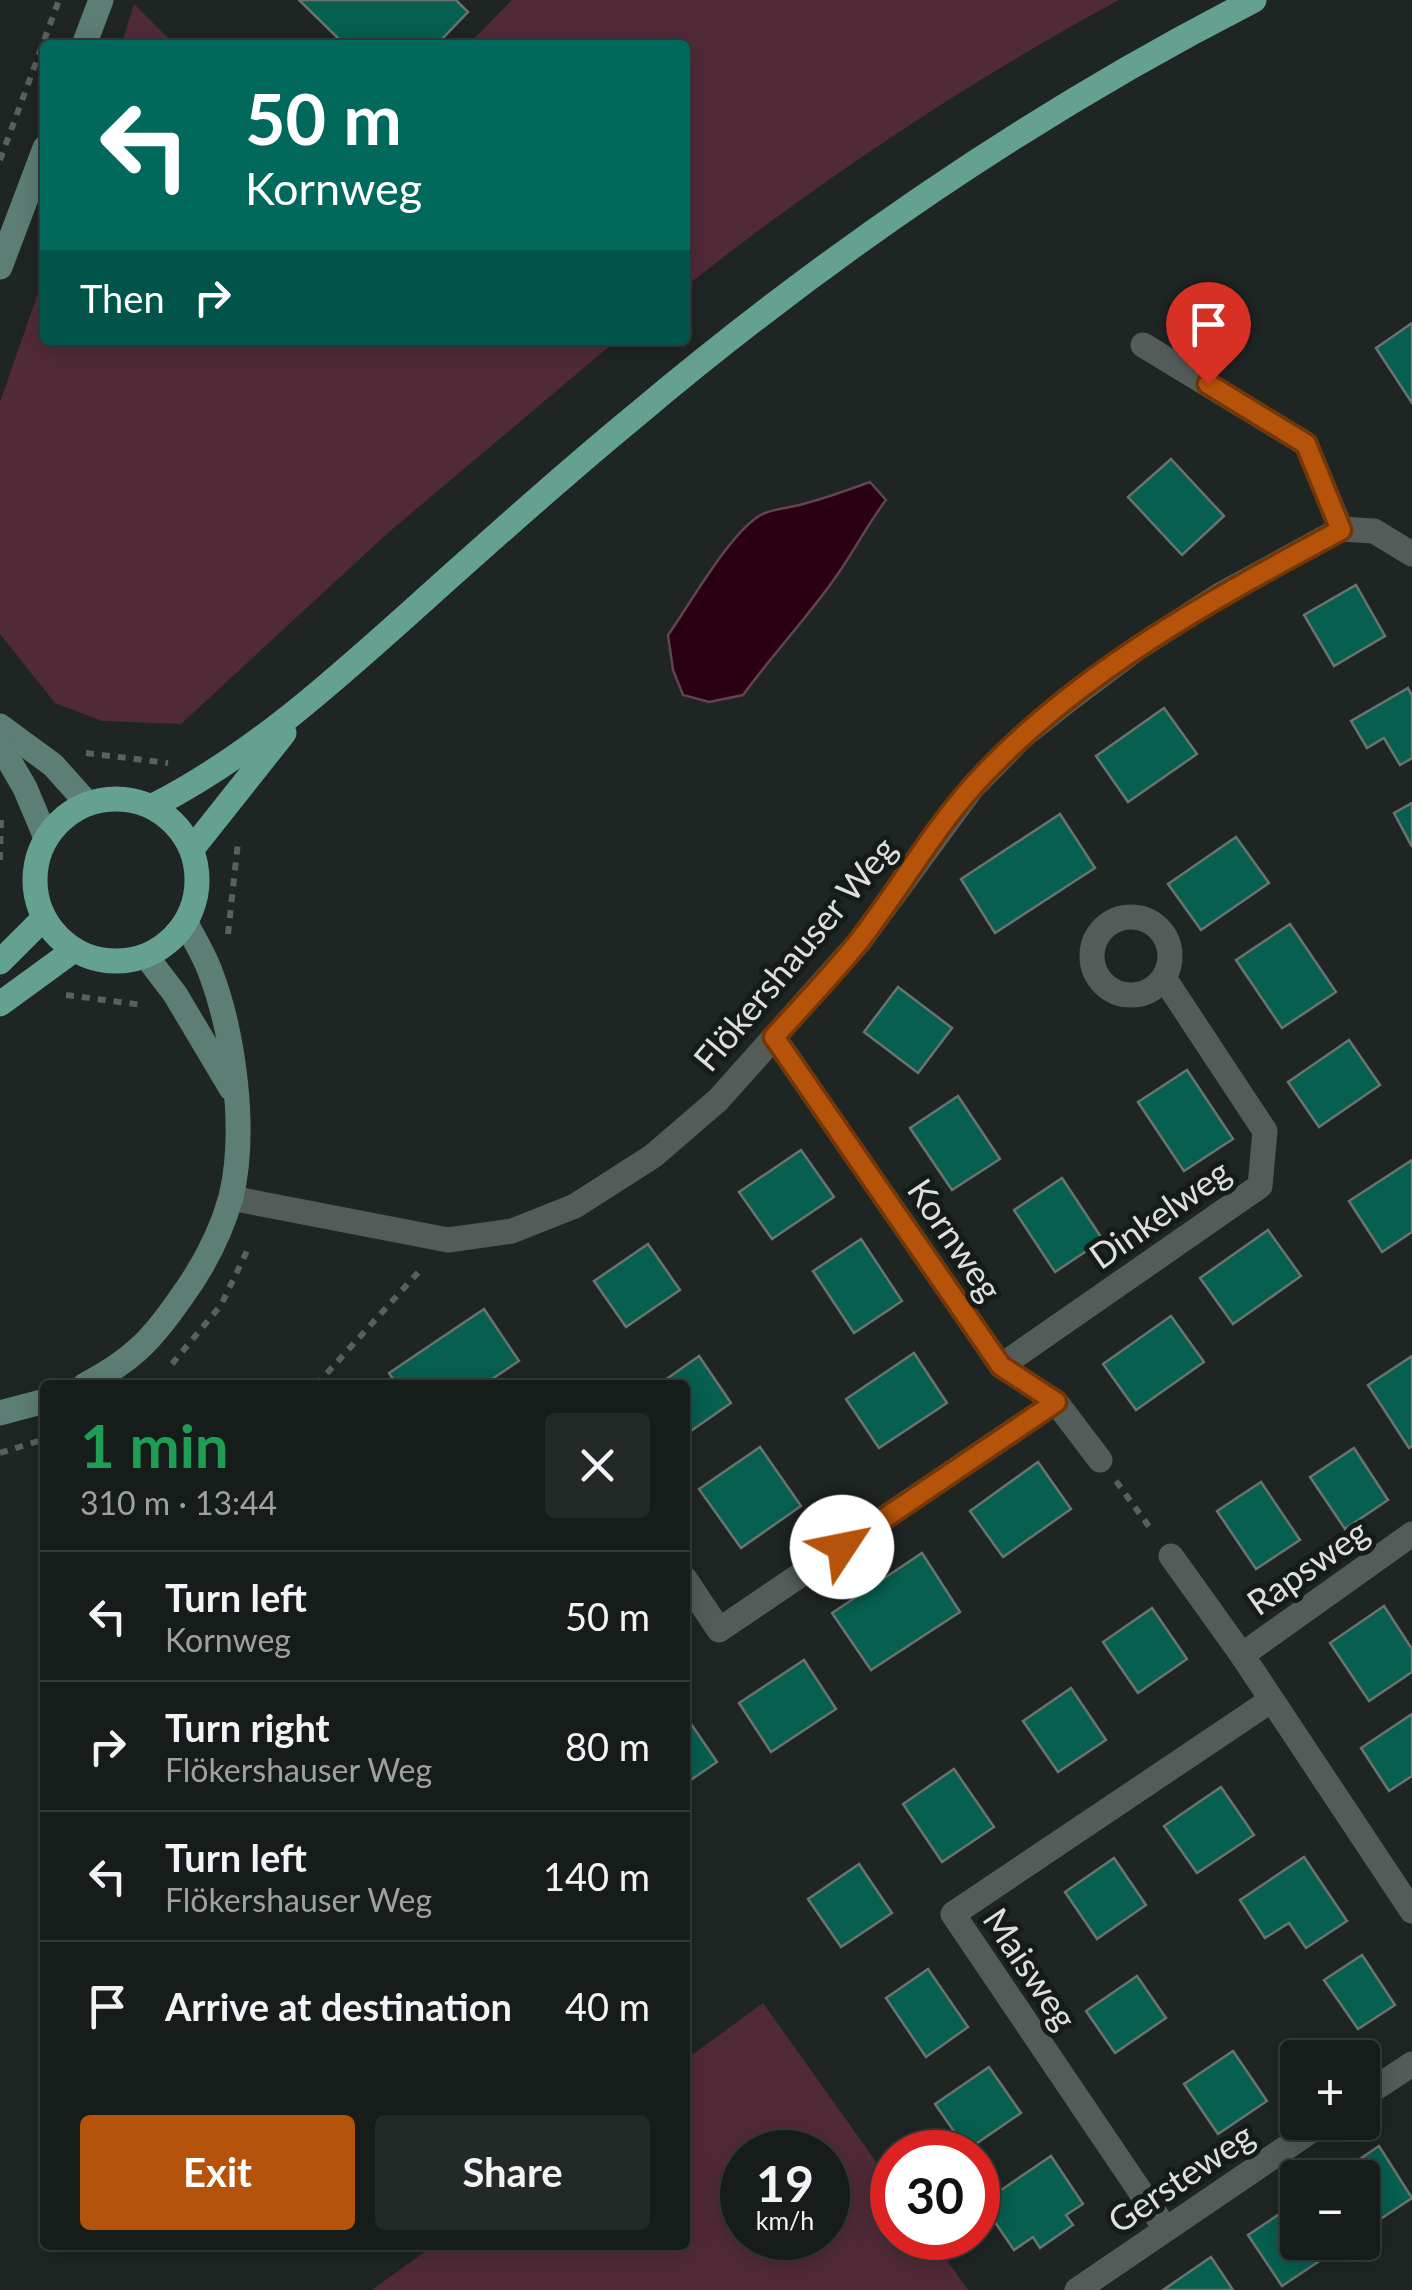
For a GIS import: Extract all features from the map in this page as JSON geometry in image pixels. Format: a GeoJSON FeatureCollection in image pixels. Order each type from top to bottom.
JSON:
{"type":"FeatureCollection","features":[{"type":"Feature","properties":{"kind":"main road"},"geometry":{"type":"LineString","coordinates":[[86,40],[101,0]]}},
{"type":"Feature","properties":{"kind":"main road"},"geometry":{"type":"LineString","coordinates":[[153,806],[199,782],[306,706],[635,416],[803,283],[950,179],[1129,69],[1254,0]]}},
{"type":"Feature","properties":{"kind":"main road"},"geometry":{"type":"LineString","coordinates":[[0,267],[40,161]]}},
{"type":"Feature","properties":{"kind":"main road"},"geometry":{"type":"LineString","coordinates":[[192,849],[306,706]]}},
{"type":"Feature","properties":{"kind":"main road"},"geometry":{"type":"LineString","coordinates":[[0,726],[53,765],[88,803]]}},
{"type":"Feature","properties":{"kind":"main road"},"geometry":{"type":"LineString","coordinates":[[0,745],[25,788],[46,838]]}},
{"type":"Feature","properties":{"kind":"main road"},"geometry":{"type":"LineString","coordinates":[[109,798],[132,799],[153,806],[183,832],[192,849],[198,874],[196,900],[186,923],[169,942],[146,956],[109,960],[74,950],[56,936],[44,918],[35,892],[36,864],[46,838],[64,817],[88,803],[109,798]]}},
{"type":"Feature","properties":{"kind":"main road"},"geometry":{"type":"LineString","coordinates":[[0,962],[44,918]]}},
{"type":"Feature","properties":{"kind":"main road"},"geometry":{"type":"LineString","coordinates":[[94,1380],[138,1353],[161,1327],[201,1270],[230,1198],[237,1146],[228,1033],[210,970],[186,923]]}},
{"type":"Feature","properties":{"kind":"main road"},"geometry":{"type":"LineString","coordinates":[[0,1004],[74,950]]}},
{"type":"Feature","properties":{"kind":"main road"},"geometry":{"type":"LineString","coordinates":[[146,956],[176,994],[236,1097]]}},
{"type":"Feature","properties":{"kind":"main road"},"geometry":{"type":"LineString","coordinates":[[0,1413],[40,1403]]}},
{"type":"Feature","properties":{"kind":"street"},"geometry":{"type":"LineString","coordinates":[[1143,345],[1306,444],[1341,530],[1374,531],[1412,554]]}},
{"type":"Feature","properties":{"kind":"street","name":"Flökershauser Weg"},"geometry":{"type":"LineString","coordinates":[[230,1198],[448,1240],[512,1231],[575,1206],[653,1156],[718,1100],[858,942],[972,788],[1022,737],[1136,649],[1220,595],[1341,530]]}},
{"type":"Feature","properties":{"kind":"street","name":"Dinkelweg"},"geometry":{"type":"LineString","coordinates":[[1001,1366],[1260,1186],[1265,1131],[1164,978]]}},
{"type":"Feature","properties":{"kind":"street","name":"Kornweg"},"geometry":{"type":"LineString","coordinates":[[774,1037],[1001,1366],[1056,1402],[1100,1460]]}},
{"type":"Feature","properties":{"kind":"street"},"geometry":{"type":"LineString","coordinates":[[690,1586],[720,1630],[1056,1402]]}},
{"type":"Feature","properties":{"kind":"street","name":"Rapsweg"},"geometry":{"type":"LineString","coordinates":[[1242,1655],[1412,1534]]}},
{"type":"Feature","properties":{"kind":"street"},"geometry":{"type":"LineString","coordinates":[[1171,1556],[1242,1655],[1412,1912]]}},
{"type":"Feature","properties":{"kind":"street","name":"Maisweg"},"geometry":{"type":"LineString","coordinates":[[1165,2228],[952,1914],[1270,1701]]}},
{"type":"Feature","properties":{"kind":"street"},"geometry":{"type":"LineString","coordinates":[[1380,2085],[1412,2064]]}},
{"type":"Feature","properties":{"kind":"street","name":"Gersteweg"},"geometry":{"type":"LineString","coordinates":[[1077,2290],[1297,2140]]}},
{"type":"Feature","properties":{"kind":"path"},"geometry":{"type":"LineString","coordinates":[[44,40],[59,0]]}},
{"type":"Feature","properties":{"kind":"path"},"geometry":{"type":"LineString","coordinates":[[0,160],[40,52]]}},
{"type":"Feature","properties":{"kind":"path"},"geometry":{"type":"LineString","coordinates":[[0,813],[0,860]]}},
{"type":"Feature","properties":{"kind":"path"},"geometry":{"type":"LineString","coordinates":[[31,980],[40,990],[54,994],[148,1005],[162,1003],[176,994]]}},
{"type":"Feature","properties":{"kind":"path"},"geometry":{"type":"LineString","coordinates":[[322,1380],[448,1240]]}},
{"type":"Feature","properties":{"kind":"path"},"geometry":{"type":"LineString","coordinates":[[0,1453],[40,1441]]}},
{"type":"Feature","properties":{"kind":"path"},"geometry":{"type":"LineString","coordinates":[[1100,1460],[1171,1556]]}},
{"type":"Feature","properties":{"kind":"shaded area"},"geometry":{"type":"Polygon","coordinates":[[[512,0],[1119,0],[1005,65],[896,134],[690,283],[690,40],[473,40],[512,0]]]}},
{"type":"Feature","properties":{"kind":"shaded area"},"geometry":{"type":"Polygon","coordinates":[[[134,4],[170,40],[123,40],[134,4]]]}},
{"type":"Feature","properties":{"kind":"shaded area"},"geometry":{"type":"Polygon","coordinates":[[[40,287],[40,345],[611,345],[389,532],[181,724],[102,721],[55,703],[0,634],[0,402],[40,287]]]}},
{"type":"Feature","properties":{"kind":"shaded area"},"geometry":{"type":"Polygon","coordinates":[[[870,482],[886,500],[824,593],[743,695],[709,702],[683,695],[673,670],[668,635],[740,533],[765,513],[870,482]]]}},
{"type":"Feature","properties":{"kind":"shaded area"},"geometry":{"type":"Polygon","coordinates":[[[763,2003],[870,2153],[870,2260],[947,2260],[968,2290],[372,2290],[427,2250],[690,2250],[690,2056],[763,2003]]]}},
{"type":"Feature","properties":{"kind":"building"},"geometry":{"type":"Polygon","coordinates":[[[299,0],[456,0],[468,12],[441,40],[340,40],[299,0]]]}},
{"type":"Feature","properties":{"kind":"building"},"geometry":{"type":"Polygon","coordinates":[[[1412,323],[1412,403],[1376,348],[1412,323]]]}},
{"type":"Feature","properties":{"kind":"building"},"geometry":{"type":"Polygon","coordinates":[[[1171,459],[1224,516],[1182,555],[1128,497],[1171,459]]]}},
{"type":"Feature","properties":{"kind":"building"},"geometry":{"type":"Polygon","coordinates":[[[1356,585],[1385,636],[1334,666],[1304,615],[1356,585]]]}},
{"type":"Feature","properties":{"kind":"building"},"geometry":{"type":"Polygon","coordinates":[[[1408,688],[1412,696],[1412,758],[1400,765],[1384,738],[1367,748],[1351,721],[1408,688]]]}},
{"type":"Feature","properties":{"kind":"building"},"geometry":{"type":"Polygon","coordinates":[[[1164,708],[1197,754],[1128,802],[1096,756],[1164,708]]]}},
{"type":"Feature","properties":{"kind":"building"},"geometry":{"type":"Polygon","coordinates":[[[1412,803],[1412,847],[1394,813],[1412,803]]]}},
{"type":"Feature","properties":{"kind":"building"},"geometry":{"type":"Polygon","coordinates":[[[1060,814],[1095,868],[995,933],[961,879],[1060,814]]]}},
{"type":"Feature","properties":{"kind":"building"},"geometry":{"type":"Polygon","coordinates":[[[1236,837],[1269,883],[1201,930],[1168,884],[1236,837]]]}},
{"type":"Feature","properties":{"kind":"building"},"geometry":{"type":"Polygon","coordinates":[[[1290,924],[1336,992],[1282,1028],[1236,960],[1290,924]]]}},
{"type":"Feature","properties":{"kind":"building"},"geometry":{"type":"Polygon","coordinates":[[[898,987],[952,1028],[918,1073],[864,1032],[898,987]]]}},
{"type":"Feature","properties":{"kind":"building"},"geometry":{"type":"Polygon","coordinates":[[[1349,1040],[1380,1085],[1319,1127],[1288,1082],[1349,1040]]]}},
{"type":"Feature","properties":{"kind":"building"},"geometry":{"type":"Polygon","coordinates":[[[1187,1070],[1233,1139],[1184,1171],[1138,1102],[1187,1070]]]}},
{"type":"Feature","properties":{"kind":"building"},"geometry":{"type":"Polygon","coordinates":[[[958,1096],[1000,1159],[952,1190],[910,1128],[958,1096]]]}},
{"type":"Feature","properties":{"kind":"building"},"geometry":{"type":"Polygon","coordinates":[[[801,1150],[834,1197],[772,1239],[739,1192],[801,1150]]]}},
{"type":"Feature","properties":{"kind":"building"},"geometry":{"type":"Polygon","coordinates":[[[1412,1160],[1412,1232],[1382,1252],[1349,1201],[1412,1160]]]}},
{"type":"Feature","properties":{"kind":"building"},"geometry":{"type":"Polygon","coordinates":[[[1062,1178],[1103,1240],[1055,1272],[1014,1210],[1062,1178]]]}},
{"type":"Feature","properties":{"kind":"building"},"geometry":{"type":"Polygon","coordinates":[[[1268,1230],[1301,1276],[1233,1324],[1200,1278],[1268,1230]]]}},
{"type":"Feature","properties":{"kind":"building"},"geometry":{"type":"Polygon","coordinates":[[[861,1239],[902,1301],[854,1333],[813,1271],[861,1239]]]}},
{"type":"Feature","properties":{"kind":"building"},"geometry":{"type":"Polygon","coordinates":[[[648,1244],[680,1290],[626,1327],[594,1281],[648,1244]]]}},
{"type":"Feature","properties":{"kind":"building"},"geometry":{"type":"Polygon","coordinates":[[[484,1309],[519,1361],[490,1380],[394,1380],[389,1373],[484,1309]]]}},
{"type":"Feature","properties":{"kind":"building"},"geometry":{"type":"Polygon","coordinates":[[[1171,1316],[1204,1362],[1136,1410],[1103,1364],[1171,1316]]]}},
{"type":"Feature","properties":{"kind":"building"},"geometry":{"type":"Polygon","coordinates":[[[914,1353],[947,1403],[879,1448],[846,1399],[914,1353]]]}},
{"type":"Feature","properties":{"kind":"building"},"geometry":{"type":"Polygon","coordinates":[[[699,1356],[731,1403],[690,1432],[690,1380],[665,1380],[699,1356]]]}},
{"type":"Feature","properties":{"kind":"building"},"geometry":{"type":"Polygon","coordinates":[[[1412,1356],[1412,1446],[1409,1448],[1368,1385],[1412,1356]]]}},
{"type":"Feature","properties":{"kind":"building"},"geometry":{"type":"Polygon","coordinates":[[[760,1447],[801,1506],[741,1548],[699,1489],[760,1447]]]}},
{"type":"Feature","properties":{"kind":"building"},"geometry":{"type":"Polygon","coordinates":[[[1354,1448],[1388,1500],[1345,1529],[1310,1477],[1354,1448]]]}},
{"type":"Feature","properties":{"kind":"building"},"geometry":{"type":"Polygon","coordinates":[[[1038,1462],[1071,1509],[1003,1557],[970,1511],[1038,1462]]]}},
{"type":"Feature","properties":{"kind":"building"},"geometry":{"type":"Polygon","coordinates":[[[1261,1482],[1300,1540],[1256,1569],[1217,1511],[1261,1482]]]}},
{"type":"Feature","properties":{"kind":"building"},"geometry":{"type":"Polygon","coordinates":[[[922,1553],[960,1612],[871,1670],[832,1613],[922,1553]]]}},
{"type":"Feature","properties":{"kind":"building"},"geometry":{"type":"Polygon","coordinates":[[[1384,1606],[1412,1649],[1412,1672],[1369,1701],[1330,1643],[1384,1606]]]}},
{"type":"Feature","properties":{"kind":"building"},"geometry":{"type":"Polygon","coordinates":[[[1152,1608],[1187,1659],[1138,1693],[1103,1642],[1152,1608]]]}},
{"type":"Feature","properties":{"kind":"building"},"geometry":{"type":"Polygon","coordinates":[[[804,1660],[836,1709],[771,1752],[739,1703],[804,1660]]]}},
{"type":"Feature","properties":{"kind":"building"},"geometry":{"type":"Polygon","coordinates":[[[1071,1688],[1106,1740],[1058,1772],[1023,1721],[1071,1688]]]}},
{"type":"Feature","properties":{"kind":"building"},"geometry":{"type":"Polygon","coordinates":[[[1412,1714],[1412,1776],[1389,1791],[1361,1748],[1412,1714]]]}},
{"type":"Feature","properties":{"kind":"building"},"geometry":{"type":"Polygon","coordinates":[[[690,1722],[717,1762],[690,1781],[690,1722]]]}},
{"type":"Feature","properties":{"kind":"building"},"geometry":{"type":"Polygon","coordinates":[[[954,1769],[994,1827],[942,1862],[903,1804],[954,1769]]]}},
{"type":"Feature","properties":{"kind":"building"},"geometry":{"type":"Polygon","coordinates":[[[1221,1787],[1254,1835],[1197,1873],[1164,1826],[1221,1787]]]}},
{"type":"Feature","properties":{"kind":"building"},"geometry":{"type":"Polygon","coordinates":[[[1304,1857],[1347,1921],[1306,1948],[1289,1923],[1265,1938],[1240,1900],[1304,1857]]]}},
{"type":"Feature","properties":{"kind":"building"},"geometry":{"type":"Polygon","coordinates":[[[1114,1858],[1146,1905],[1097,1939],[1065,1892],[1114,1858]]]}},
{"type":"Feature","properties":{"kind":"building"},"geometry":{"type":"Polygon","coordinates":[[[859,1864],[892,1913],[841,1947],[808,1899],[859,1864]]]}},
{"type":"Feature","properties":{"kind":"building"},"geometry":{"type":"Polygon","coordinates":[[[1362,1955],[1395,2005],[1358,2029],[1324,1980],[1362,1955]]]}},
{"type":"Feature","properties":{"kind":"building"},"geometry":{"type":"Polygon","coordinates":[[[928,1969],[968,2027],[926,2057],[886,1998],[928,1969]]]}},
{"type":"Feature","properties":{"kind":"building"},"geometry":{"type":"Polygon","coordinates":[[[1137,1976],[1166,2018],[1115,2053],[1086,2011],[1137,1976]]]}},
{"type":"Feature","properties":{"kind":"building"},"geometry":{"type":"Polygon","coordinates":[[[1233,2051],[1267,2101],[1218,2134],[1184,2084],[1233,2051]]]}},
{"type":"Feature","properties":{"kind":"building"},"geometry":{"type":"Polygon","coordinates":[[[989,2067],[1021,2113],[996,2130],[953,2130],[935,2104],[989,2067]]]}},
{"type":"Feature","properties":{"kind":"building"},"geometry":{"type":"Polygon","coordinates":[[[1379,2146],[1412,2198],[1380,2219],[1380,2160],[1358,2160],[1379,2146]]]}},
{"type":"Feature","properties":{"kind":"building"},"geometry":{"type":"Polygon","coordinates":[[[1051,2156],[1083,2204],[1066,2215],[1073,2225],[1040,2248],[1033,2237],[1014,2250],[1000,2229],[1000,2191],[1051,2156]]]}},
{"type":"Feature","properties":{"kind":"building"},"geometry":{"type":"Polygon","coordinates":[[[1280,2214],[1280,2260],[1321,2260],[1282,2286],[1248,2235],[1280,2214]]]}},
{"type":"Feature","properties":{"kind":"building"},"geometry":{"type":"Polygon","coordinates":[[[1211,2257],[1233,2290],[1163,2290],[1211,2257]]]}},
{"type":"Feature","properties":{"kind":"route"},"geometry":{"type":"LineString","coordinates":[[842,1547],[1056,1402],[1001,1366],[774,1037],[858,942],[972,788],[1022,737],[1136,649],[1220,595],[1341,530],[1306,444],[1208,384]]}}]}
